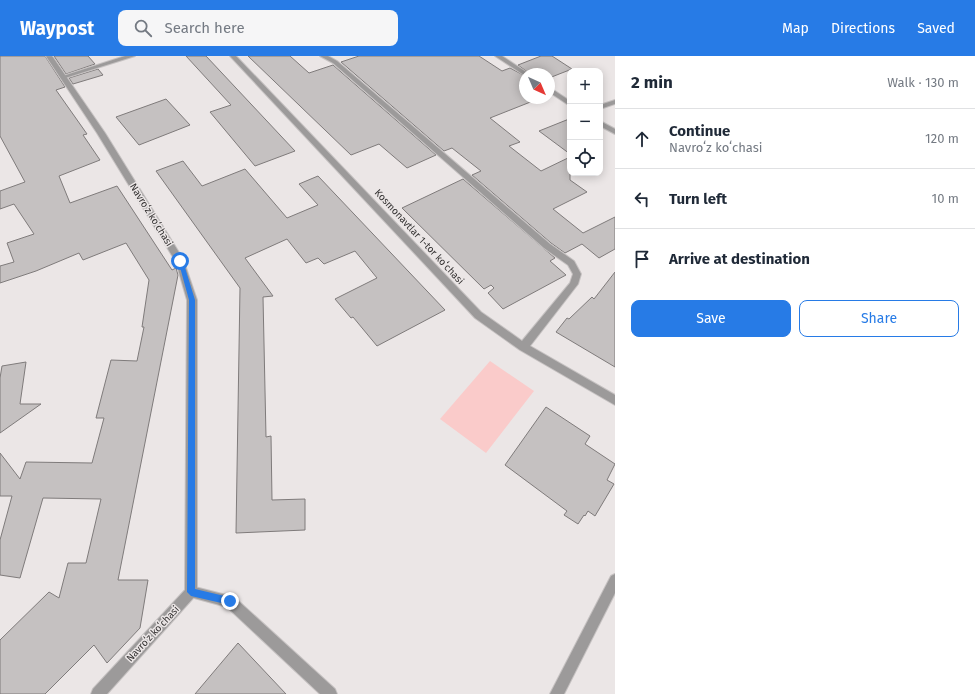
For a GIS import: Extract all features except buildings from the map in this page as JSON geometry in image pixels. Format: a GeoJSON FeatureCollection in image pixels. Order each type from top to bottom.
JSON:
{"type":"FeatureCollection","features":[{"type":"Feature","properties":{"kind":"street","name":"Navroʻz koʻchasi"},"geometry":{"type":"LineString","coordinates":[[49,56],[101,133],[180,261],[187,279],[192,300],[191,592],[98,694]]}},
{"type":"Feature","properties":{"kind":"street"},"geometry":{"type":"LineString","coordinates":[[62,77],[132,56]]}},
{"type":"Feature","properties":{"kind":"street","name":"Kosmonavtlar 1-tor koʻchasi"},"geometry":{"type":"LineString","coordinates":[[233,56],[478,315],[523,346],[615,400]]}},
{"type":"Feature","properties":{"kind":"street"},"geometry":{"type":"LineString","coordinates":[[323,56],[336,62],[542,240],[571,263],[577,274],[574,284],[523,346]]}},
{"type":"Feature","properties":{"kind":"street"},"geometry":{"type":"LineString","coordinates":[[498,56],[519,70]]}},
{"type":"Feature","properties":{"kind":"street"},"geometry":{"type":"LineString","coordinates":[[555,93],[567,102]]}},
{"type":"Feature","properties":{"kind":"street"},"geometry":{"type":"LineString","coordinates":[[603,107],[615,102]]}},
{"type":"Feature","properties":{"kind":"street"},"geometry":{"type":"LineString","coordinates":[[603,125],[615,132]]}},
{"type":"Feature","properties":{"kind":"street"},"geometry":{"type":"LineString","coordinates":[[557,694],[615,580]]}},
{"type":"Feature","properties":{"kind":"street"},"geometry":{"type":"LineString","coordinates":[[191,592],[230,601],[330,694]]}},
{"type":"Feature","properties":{"kind":"shaded area"},"geometry":{"type":"Polygon","coordinates":[[[490,361],[534,391],[486,453],[440,419],[490,361]]]}},
{"type":"Feature","properties":{"kind":"route"},"geometry":{"type":"LineString","coordinates":[[180,261],[187,279],[192,300],[191,592],[230,601]]}}]}
